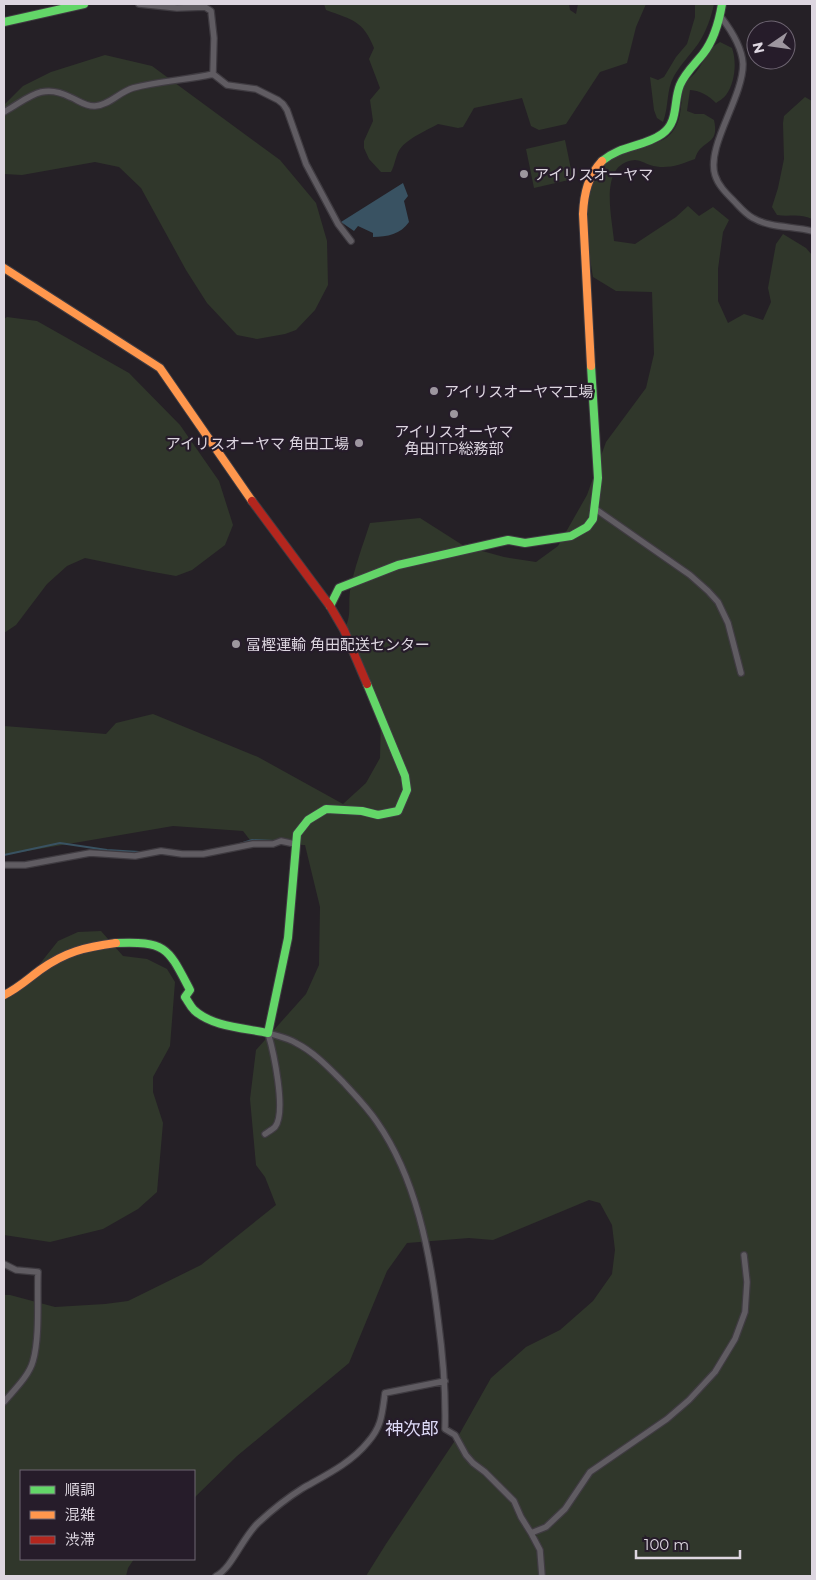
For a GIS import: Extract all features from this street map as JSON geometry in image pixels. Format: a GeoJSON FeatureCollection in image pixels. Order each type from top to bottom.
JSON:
{"type":"FeatureCollection","features":[{"type":"Feature","properties":{"kind":"main road"},"geometry":{"type":"LineString","coordinates":[[4,22],[84,4]]}},
{"type":"Feature","properties":{"kind":"main road"},"geometry":{"type":"LineString","coordinates":[[330,606],[339,588],[398,565],[508,540],[525,543],[572,536],[587,527],[593,519],[598,478],[582,209],[586,186],[593,171],[604,159],[618,150],[661,135],[668,129],[674,119],[675,103],[682,80],[707,49],[721,16],[722,4]]}},
{"type":"Feature","properties":{"kind":"main road"},"geometry":{"type":"LineString","coordinates":[[4,268],[160,368],[236,480],[330,606],[344,630],[364,676],[405,776],[404,780],[407,790],[398,811],[378,815],[362,811],[326,809],[308,820],[297,834],[288,938],[268,1033],[217,1022],[204,1017],[194,1010],[186,997],[190,990],[179,966],[161,947],[145,943],[130,942],[69,952],[4,995]]}},
{"type":"Feature","properties":{"kind":"street"},"geometry":{"type":"LineString","coordinates":[[139,4],[176,8],[205,7],[209,9],[211,11],[214,38],[213,74]]}},
{"type":"Feature","properties":{"kind":"street"},"geometry":{"type":"LineString","coordinates":[[721,16],[737,41],[743,62],[742,75],[735,101],[717,144],[715,174],[722,188],[752,218],[774,225],[812,231]]}},
{"type":"Feature","properties":{"kind":"street"},"geometry":{"type":"LineString","coordinates":[[4,112],[33,94],[43,91],[60,91],[88,106],[95,106],[108,102],[132,88],[213,74],[227,85],[256,89],[283,104],[287,110],[306,164],[338,224],[352,240]]}},
{"type":"Feature","properties":{"kind":"street"},"geometry":{"type":"LineString","coordinates":[[594,508],[690,575],[708,590],[718,602],[728,623],[741,673]]}},
{"type":"Feature","properties":{"kind":"street"},"geometry":{"type":"LineString","coordinates":[[4,865],[25,865],[90,853],[135,856],[162,851],[202,854],[253,844],[281,842],[296,844]]}},
{"type":"Feature","properties":{"kind":"street"},"geometry":{"type":"LineString","coordinates":[[265,1134],[275,1127],[279,1119],[280,1106],[276,1072],[268,1033]]}},
{"type":"Feature","properties":{"kind":"street"},"geometry":{"type":"LineString","coordinates":[[268,1033],[296,1043],[332,1071],[362,1103],[387,1138],[417,1207],[434,1287],[445,1382],[445,1428],[455,1435],[466,1455],[473,1463],[485,1472],[514,1501],[521,1518],[540,1550],[542,1576]]}},
{"type":"Feature","properties":{"kind":"street"},"geometry":{"type":"LineString","coordinates":[[531,1533],[546,1527],[565,1509],[590,1472],[667,1419],[689,1400],[715,1372],[735,1338],[745,1312],[747,1282],[744,1255]]}},
{"type":"Feature","properties":{"kind":"street"},"geometry":{"type":"LineString","coordinates":[[4,1264],[16,1270],[38,1272],[37,1330],[33,1362],[23,1379],[4,1402]]}},
{"type":"Feature","properties":{"kind":"street"},"geometry":{"type":"LineString","coordinates":[[216,1576],[225,1570],[247,1534],[266,1516],[292,1495],[356,1455],[370,1441],[381,1423],[385,1393],[445,1382]]}},
{"type":"Feature","properties":{"kind":"green space"},"geometry":{"type":"Polygon","coordinates":[[[324,4],[569,4],[570,10],[576,14],[578,4],[646,4],[636,27],[627,63],[600,72],[566,124],[539,130],[531,126],[522,98],[474,108],[463,127],[458,128],[438,124],[412,138],[399,151],[391,172],[381,172],[369,159],[364,148],[364,141],[373,121],[370,100],[380,88],[369,59],[374,48],[361,26],[350,19],[326,10],[324,4]]]}},
{"type":"Feature","properties":{"kind":"green space"},"geometry":{"type":"Polygon","coordinates":[[[695,4],[714,4],[708,25],[701,39],[671,81],[663,122],[657,118],[654,110],[650,77],[658,80],[664,77],[676,57],[687,44],[695,17],[695,4]]]}},
{"type":"Feature","properties":{"kind":"green space"},"geometry":{"type":"Polygon","coordinates":[[[720,42],[732,48],[734,54],[734,72],[729,90],[716,103],[698,91],[690,90],[687,111],[695,114],[704,114],[714,120],[715,129],[712,139],[701,148],[695,159],[678,165],[656,166],[635,160],[623,163],[616,171],[612,181],[610,206],[614,241],[635,244],[676,217],[688,206],[699,216],[713,207],[729,220],[723,232],[718,269],[718,301],[728,323],[744,314],[763,320],[771,302],[768,288],[776,244],[783,234],[806,248],[812,255],[812,1576],[366,1576],[460,1433],[491,1378],[526,1347],[560,1330],[593,1301],[612,1274],[615,1250],[612,1225],[600,1203],[589,1200],[493,1240],[469,1238],[407,1243],[387,1271],[349,1363],[237,1456],[195,1497],[195,1470],[20,1470],[20,1560],[133,1560],[128,1568],[126,1576],[4,1576],[4,1295],[55,1307],[128,1301],[201,1265],[276,1205],[265,1177],[256,1165],[250,1099],[256,1050],[306,994],[319,965],[320,907],[305,845],[253,844],[243,831],[173,826],[4,855],[4,726],[106,734],[116,723],[153,714],[258,757],[343,804],[366,783],[380,758],[381,717],[344,630],[349,615],[349,597],[356,565],[370,523],[420,518],[464,546],[504,557],[536,562],[558,546],[587,495],[606,442],[646,388],[654,354],[652,292],[616,291],[593,277],[589,253],[586,193],[597,175],[613,158],[624,152],[663,140],[673,131],[680,115],[685,84],[720,42]]]}},
{"type":"Feature","properties":{"kind":"green space"},"geometry":{"type":"Polygon","coordinates":[[[105,55],[152,66],[280,160],[316,203],[327,241],[328,285],[315,310],[296,330],[257,339],[237,335],[207,303],[186,270],[141,188],[119,167],[95,162],[22,175],[4,174],[4,105],[23,86],[51,72],[105,55]]]}},
{"type":"Feature","properties":{"kind":"green space"},"geometry":{"type":"Polygon","coordinates":[[[805,97],[812,101],[812,219],[808,217],[777,215],[772,207],[784,159],[784,116],[805,97]]]}},
{"type":"Feature","properties":{"kind":"green space"},"geometry":{"type":"Polygon","coordinates":[[[565,140],[573,179],[534,188],[526,149],[565,140]]]}},
{"type":"Feature","properties":{"kind":"green space"},"geometry":{"type":"Polygon","coordinates":[[[7,317],[37,321],[129,373],[180,425],[219,481],[233,525],[225,545],[192,570],[176,576],[85,558],[67,566],[47,584],[16,625],[4,633],[4,319],[7,317]]]}},
{"type":"Feature","properties":{"kind":"green space"},"geometry":{"type":"Polygon","coordinates":[[[101,931],[123,956],[147,959],[167,969],[175,982],[170,1046],[153,1077],[153,1092],[163,1123],[157,1192],[138,1209],[103,1229],[50,1242],[4,1235],[4,990],[10,990],[31,975],[58,941],[78,932],[101,931]]]}},
{"type":"Feature","properties":{"kind":"water"},"geometry":{"type":"Polygon","coordinates":[[[403,183],[408,196],[404,201],[409,222],[398,232],[373,237],[373,233],[358,226],[354,231],[341,222],[403,183]]]}},
{"type":"Feature","properties":{"kind":"waterway"},"geometry":{"type":"LineString","coordinates":[[240,844],[252,840],[275,841]]}},
{"type":"Feature","properties":{"kind":"waterway"},"geometry":{"type":"LineString","coordinates":[[4,855],[60,843],[107,850],[139,852]]}},
{"type":"Feature","properties":{"kind":"traffic: fast"},"geometry":{"type":"LineString","coordinates":[[4,22],[84,4]]}},
{"type":"Feature","properties":{"kind":"traffic: fast"},"geometry":{"type":"LineString","coordinates":[[602,161],[617,152],[655,138],[662,134],[671,124],[680,85],[710,43],[718,24],[722,4]]}},
{"type":"Feature","properties":{"kind":"traffic: fast"},"geometry":{"type":"LineString","coordinates":[[330,606],[339,588],[398,565],[508,540],[525,543],[571,536],[587,527],[593,519],[598,478],[591,366]]}},
{"type":"Feature","properties":{"kind":"traffic: fast"},"geometry":{"type":"LineString","coordinates":[[116,943],[146,944],[164,950],[176,965],[190,990],[185,997],[201,1016],[229,1026],[268,1033],[288,938],[297,834],[308,820],[326,809],[362,811],[378,815],[398,811],[407,790],[405,776],[367,684]]}},
{"type":"Feature","properties":{"kind":"traffic: slow"},"geometry":{"type":"LineString","coordinates":[[591,366],[583,214],[584,199],[588,185],[593,173],[602,161]]}},
{"type":"Feature","properties":{"kind":"traffic: slow"},"geometry":{"type":"LineString","coordinates":[[4,268],[160,368],[252,501]]}},
{"type":"Feature","properties":{"kind":"traffic: slow"},"geometry":{"type":"LineString","coordinates":[[4,995],[58,959],[95,946],[116,943]]}},
{"type":"Feature","properties":{"kind":"traffic: jam"},"geometry":{"type":"LineString","coordinates":[[252,501],[330,606],[344,630],[367,684]]}},
{"type":"Feature","properties":{"kind":"place","name":"アイリスオーヤマ"},"geometry":{"type":"Point","coordinates":[524,174]}},
{"type":"Feature","properties":{"kind":"place","name":"アイリスオーヤマ工場"},"geometry":{"type":"Point","coordinates":[434,391]}},
{"type":"Feature","properties":{"kind":"place","name":"アイリスオーヤマ 角田ITP総務部"},"geometry":{"type":"Point","coordinates":[454,414]}},
{"type":"Feature","properties":{"kind":"place","name":"アイリスオーヤマ 角田工場"},"geometry":{"type":"Point","coordinates":[359,443]}},
{"type":"Feature","properties":{"kind":"place","name":"冨樫運輸 角田配送センター"},"geometry":{"type":"Point","coordinates":[236,644]}},
{"type":"Feature","properties":{"kind":"district","name":"神次郎"},"geometry":{"type":"Point","coordinates":[412,1429]}}]}
